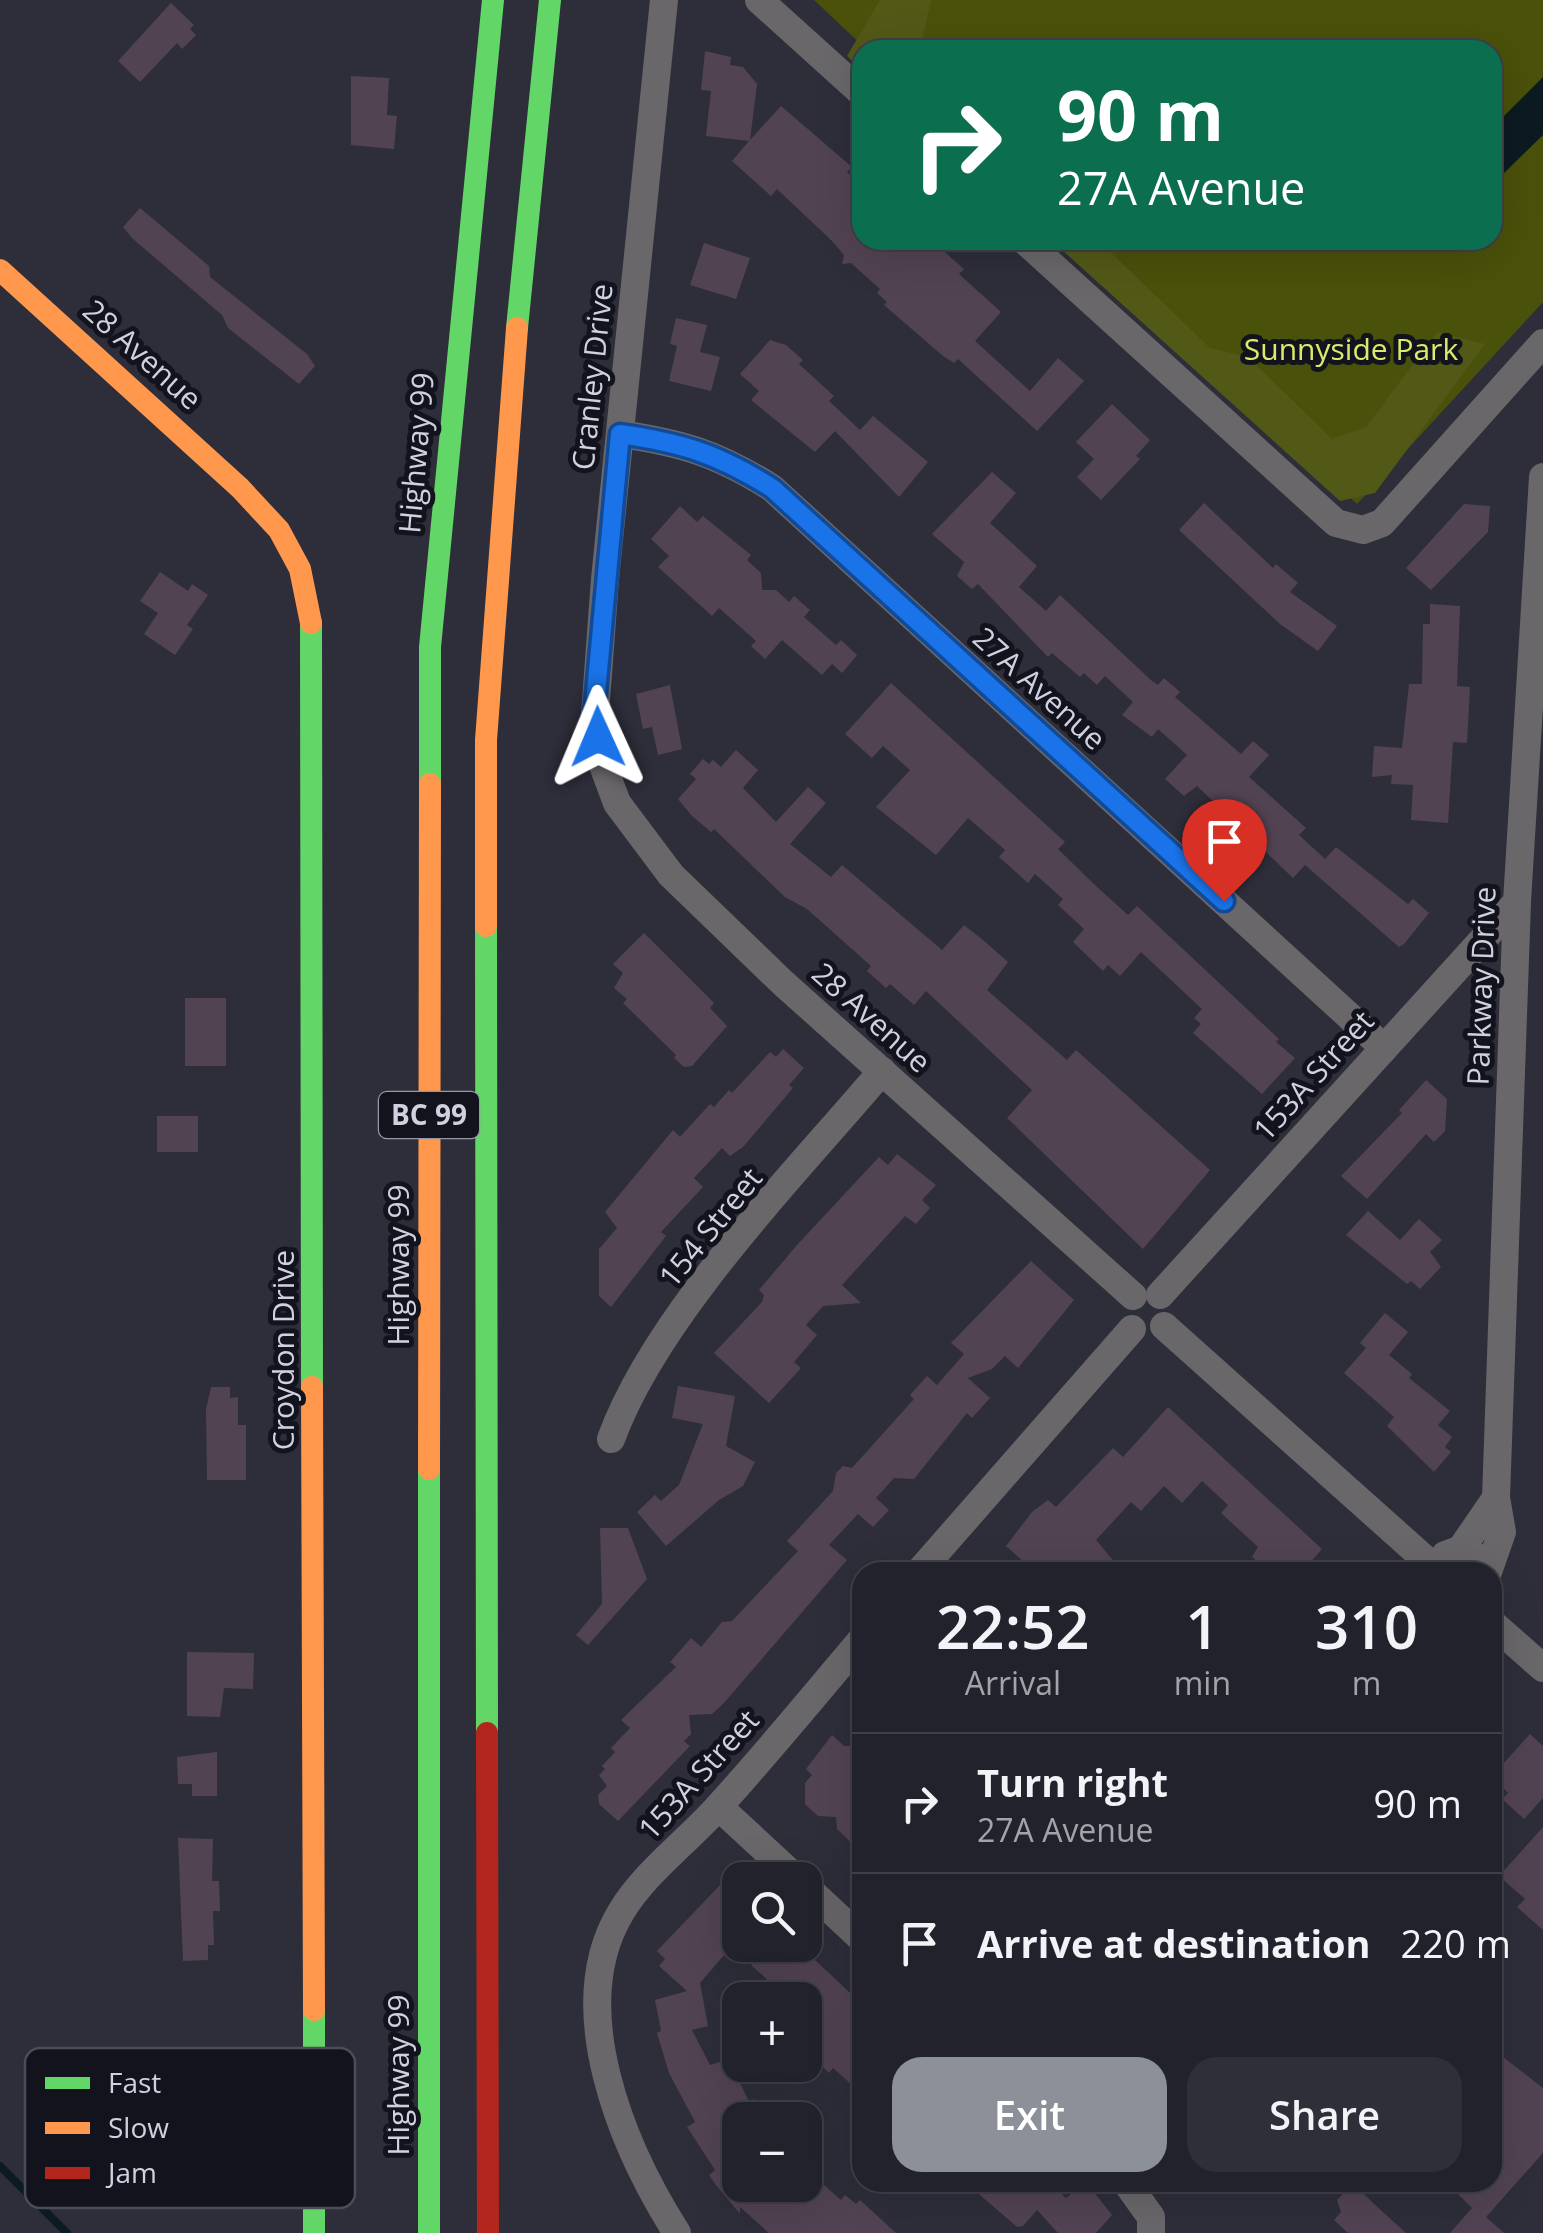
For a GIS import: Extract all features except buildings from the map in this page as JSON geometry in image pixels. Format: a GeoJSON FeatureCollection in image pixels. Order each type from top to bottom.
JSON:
{"type":"FeatureCollection","features":[{"type":"Feature","properties":{"kind":"main road","name":"Highway 99"},"geometry":{"type":"LineString","coordinates":[[430,2233],[430,648],[493,0]]}},
{"type":"Feature","properties":{"kind":"main road","name":"BC 99"},"geometry":{"type":"LineString","coordinates":[[488,2233],[486,740],[508,411],[550,0]]}},
{"type":"Feature","properties":{"kind":"main road","name":"28 Avenue"},"geometry":{"type":"LineString","coordinates":[[0,270],[240,488]]}},
{"type":"Feature","properties":{"kind":"main road","name":"Croydon Drive"},"geometry":{"type":"LineString","coordinates":[[240,488],[279,530],[300,568],[311,624],[314,2048]]}},
{"type":"Feature","properties":{"kind":"main road","name":"Croydon Drive"},"geometry":{"type":"LineString","coordinates":[[314,2208],[314,2233]]}},
{"type":"Feature","properties":{"kind":"street","name":"Cranley Drive"},"geometry":{"type":"LineString","coordinates":[[601,760],[594,714],[664,0]]}},
{"type":"Feature","properties":{"kind":"street"},"geometry":{"type":"LineString","coordinates":[[759,0],[852,85]]}},
{"type":"Feature","properties":{"kind":"street"},"geometry":{"type":"LineString","coordinates":[[1035,250],[1336,523],[1363,530],[1382,522],[1543,343]]}},
{"type":"Feature","properties":{"kind":"street","name":"27A Avenue"},"geometry":{"type":"LineString","coordinates":[[620,434],[682,442],[726,459],[772,488],[1384,1048]]}},
{"type":"Feature","properties":{"kind":"street","name":"Parkway Drive"},"geometry":{"type":"LineString","coordinates":[[1491,1562],[1502,1532],[1496,1498],[1517,902],[1543,478]]}},
{"type":"Feature","properties":{"kind":"street","name":"28 Avenue"},"geometry":{"type":"LineString","coordinates":[[601,760],[617,803],[670,875],[882,1072],[1146,1296]]}},
{"type":"Feature","properties":{"kind":"street","name":"153A Street"},"geometry":{"type":"LineString","coordinates":[[1146,1296],[1384,1048],[1517,902]]}},
{"type":"Feature","properties":{"kind":"street","name":"154 Street"},"geometry":{"type":"LineString","coordinates":[[611,1439],[626,1399],[702,1286],[882,1072]]}},
{"type":"Feature","properties":{"kind":"street"},"geometry":{"type":"LineString","coordinates":[[1146,1296],[1168,1307],[1164,1326],[1152,1334],[1132,1329],[1125,1312],[1146,1296]]}},
{"type":"Feature","properties":{"kind":"street"},"geometry":{"type":"LineString","coordinates":[[1164,1326],[1426,1562]]}},
{"type":"Feature","properties":{"kind":"street"},"geometry":{"type":"LineString","coordinates":[[940,1562],[1132,1329]]}},
{"type":"Feature","properties":{"kind":"street"},"geometry":{"type":"LineString","coordinates":[[1441,1562],[1445,1555],[1461,1549],[1496,1498]]}},
{"type":"Feature","properties":{"kind":"street"},"geometry":{"type":"LineString","coordinates":[[1461,1549],[1483,1562]]}},
{"type":"Feature","properties":{"kind":"street"},"geometry":{"type":"LineString","coordinates":[[1502,1631],[1543,1668]]}},
{"type":"Feature","properties":{"kind":"street","name":"153A Street"},"geometry":{"type":"LineString","coordinates":[[678,2233],[644,2181],[614,2103],[599,2037],[599,1964],[620,1914],[634,1894],[719,1807],[852,1651]]}},
{"type":"Feature","properties":{"kind":"street"},"geometry":{"type":"LineString","coordinates":[[719,1807],[779,1862]]}},
{"type":"Feature","properties":{"kind":"street"},"geometry":{"type":"LineString","coordinates":[[822,1902],[852,1930]]}},
{"type":"Feature","properties":{"kind":"street"},"geometry":{"type":"LineString","coordinates":[[1133,2192],[1151,2217],[1151,2233]]}},
{"type":"Feature","properties":{"kind":"green space","name":"Sunnyside Park"},"geometry":{"type":"Polygon","coordinates":[[[814,0],[1543,0],[1543,302],[1357,504],[1083,250],[1502,250],[1502,40],[856,40],[814,0]]]}},
{"type":"Feature","properties":{"kind":"green space"},"geometry":{"type":"Polygon","coordinates":[[[880,0],[931,0],[922,40],[856,40],[880,0]]]}},
{"type":"Feature","properties":{"kind":"green space"},"geometry":{"type":"Polygon","coordinates":[[[1062,250],[1108,250],[1210,348],[1248,357],[1332,439],[1366,427],[1437,332],[1485,344],[1375,493],[1340,501],[1062,250]]]}},
{"type":"Feature","properties":{"kind":"shaded area"},"geometry":{"type":"Polygon","coordinates":[[[1543,77],[1543,135],[1502,175],[1502,118],[1543,77]]]}},
{"type":"Feature","properties":{"kind":"waterway"},"geometry":{"type":"LineString","coordinates":[[0,2166],[25,2191]]}},
{"type":"Feature","properties":{"kind":"waterway"},"geometry":{"type":"LineString","coordinates":[[42,2208],[67,2233]]}},
{"type":"Feature","properties":{"kind":"traffic: fast"},"geometry":{"type":"LineString","coordinates":[[430,784],[430,647],[493,0]]}},
{"type":"Feature","properties":{"kind":"traffic: fast"},"geometry":{"type":"LineString","coordinates":[[517,328],[550,0]]}},
{"type":"Feature","properties":{"kind":"traffic: fast"},"geometry":{"type":"LineString","coordinates":[[311,623],[312,1387]]}},
{"type":"Feature","properties":{"kind":"traffic: fast"},"geometry":{"type":"LineString","coordinates":[[486,926],[487,1733]]}},
{"type":"Feature","properties":{"kind":"traffic: fast"},"geometry":{"type":"LineString","coordinates":[[429,1469],[429,2233]]}},
{"type":"Feature","properties":{"kind":"traffic: fast"},"geometry":{"type":"LineString","coordinates":[[314,2010],[314,2048]]}},
{"type":"Feature","properties":{"kind":"traffic: fast"},"geometry":{"type":"LineString","coordinates":[[314,2208],[314,2233]]}},
{"type":"Feature","properties":{"kind":"traffic: slow"},"geometry":{"type":"LineString","coordinates":[[0,270],[240,488],[279,530],[300,569],[311,623]]}},
{"type":"Feature","properties":{"kind":"traffic: slow"},"geometry":{"type":"LineString","coordinates":[[486,926],[486,740],[517,328]]}},
{"type":"Feature","properties":{"kind":"traffic: slow"},"geometry":{"type":"LineString","coordinates":[[429,1469],[430,784]]}},
{"type":"Feature","properties":{"kind":"traffic: slow"},"geometry":{"type":"LineString","coordinates":[[312,1387],[314,2010]]}},
{"type":"Feature","properties":{"kind":"traffic: jam"},"geometry":{"type":"LineString","coordinates":[[487,1733],[488,2233]]}},
{"type":"Feature","properties":{"kind":"route"},"geometry":{"type":"LineString","coordinates":[[598,737],[594,714],[620,434],[682,442],[726,459],[772,488],[1224,901]]}}]}
